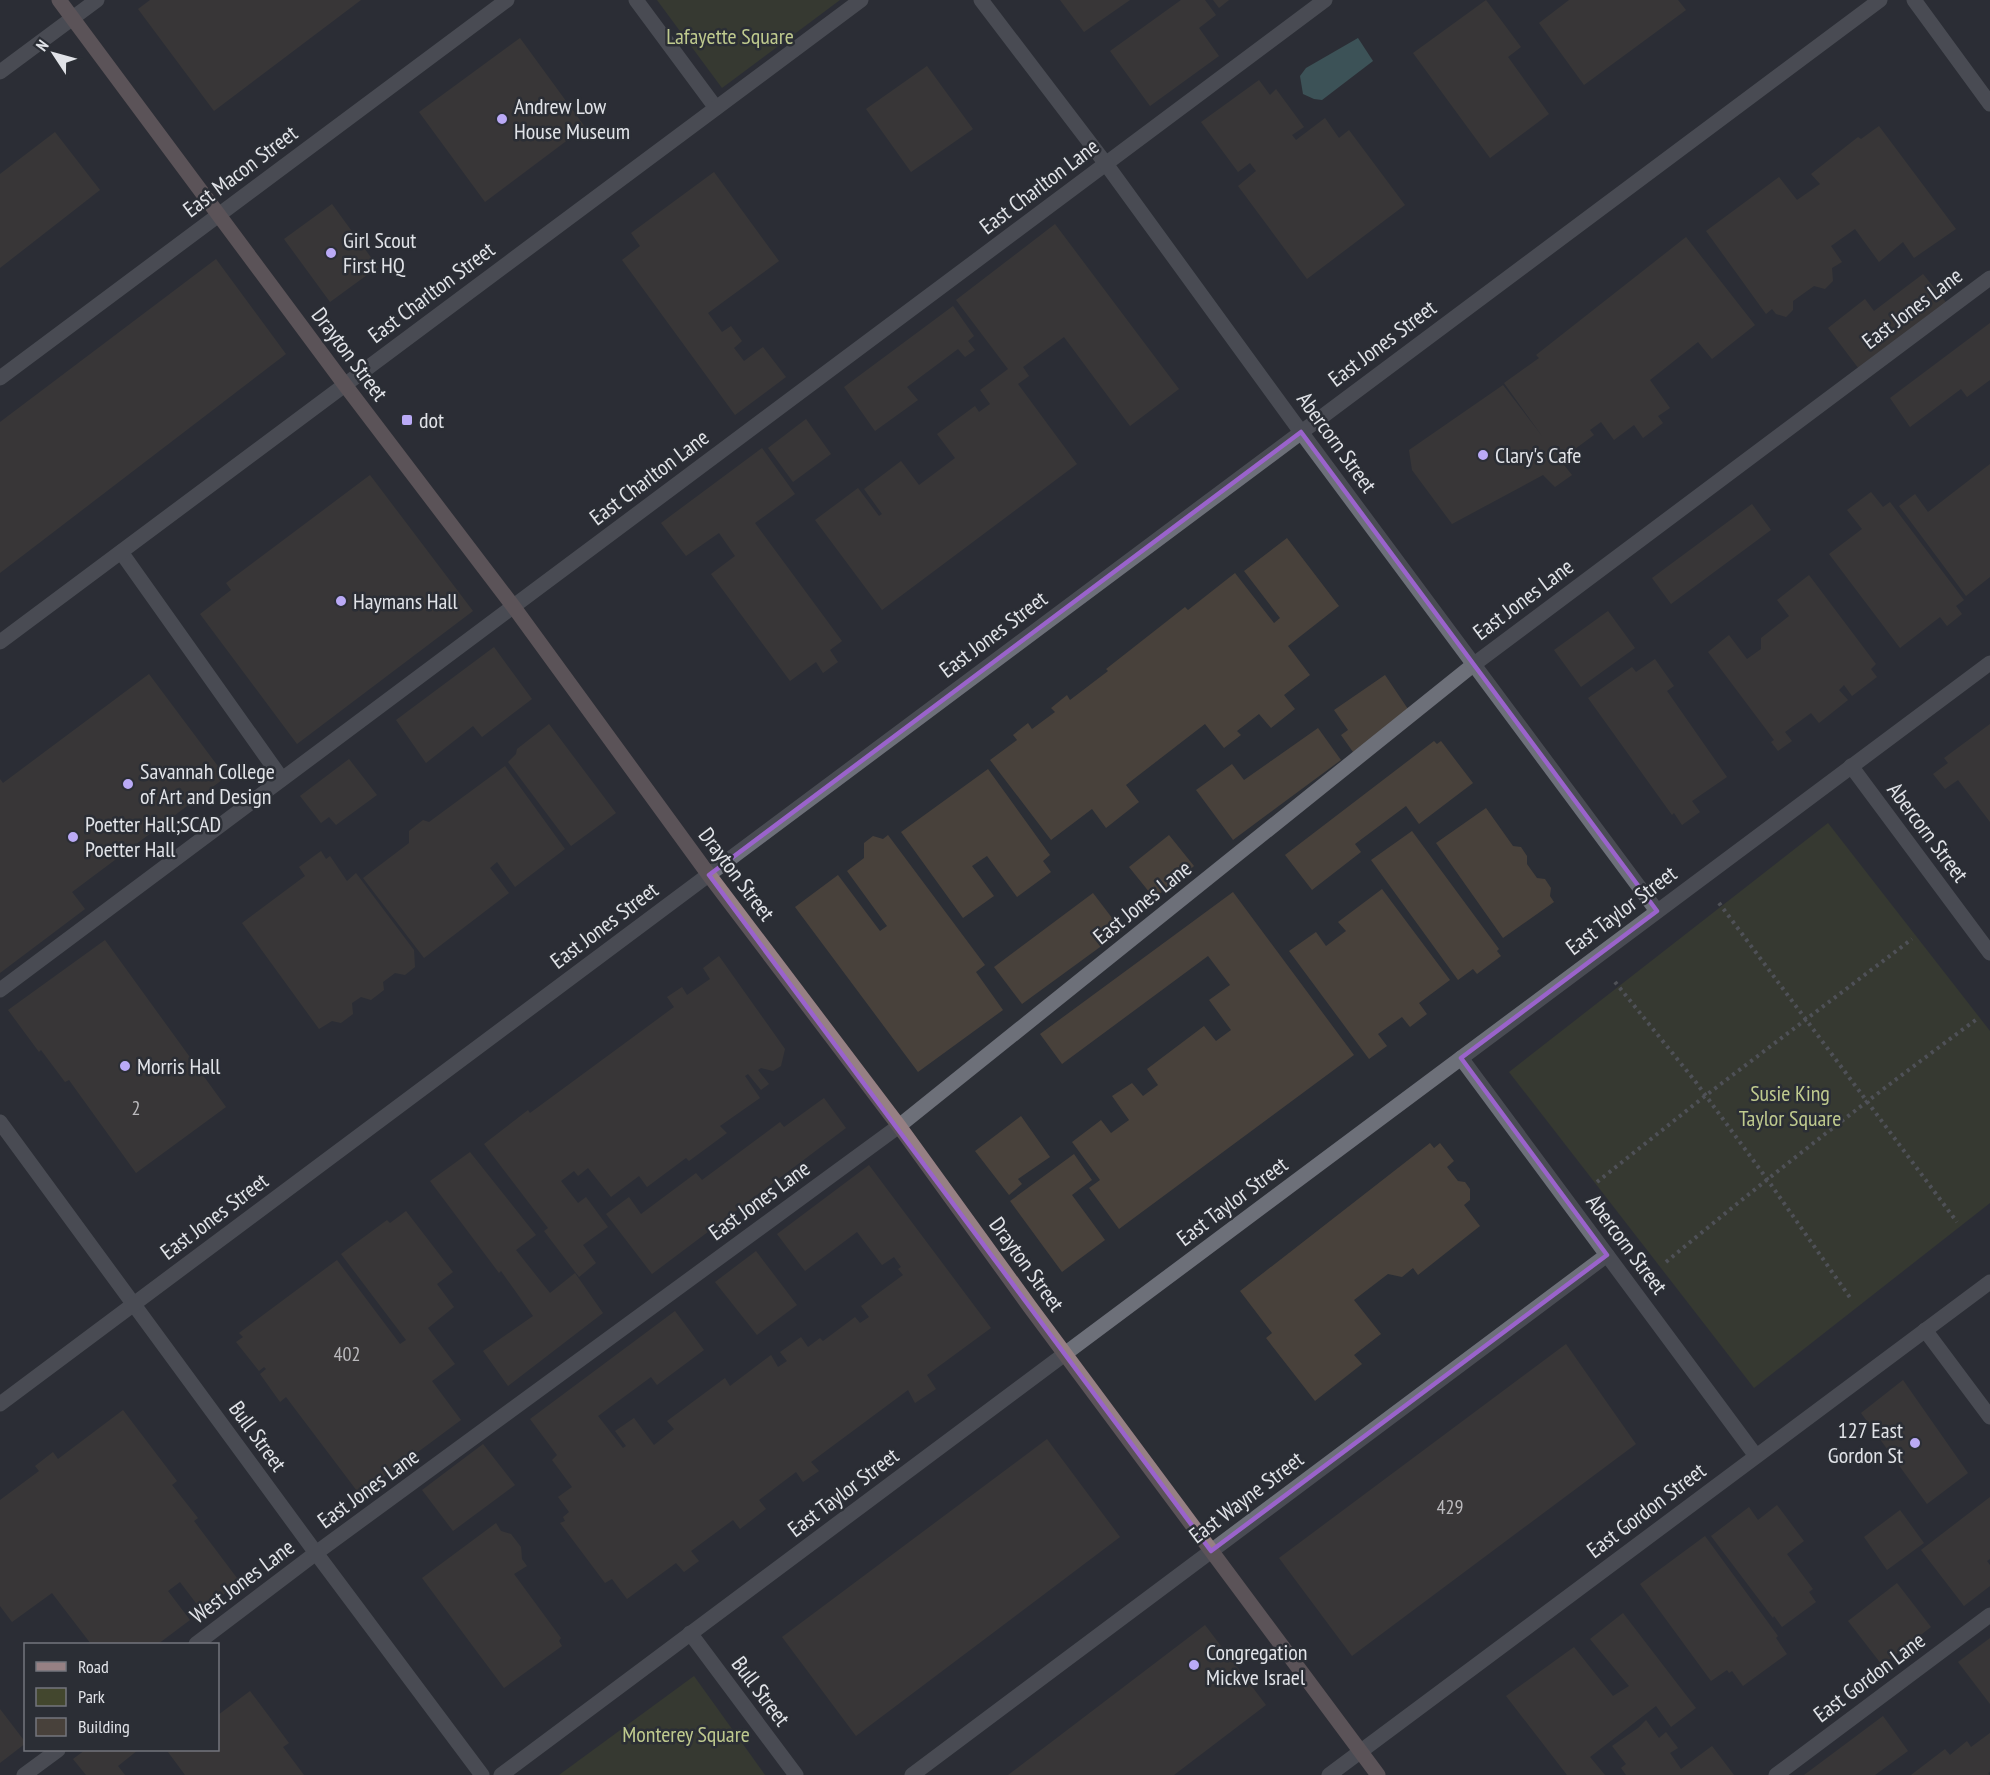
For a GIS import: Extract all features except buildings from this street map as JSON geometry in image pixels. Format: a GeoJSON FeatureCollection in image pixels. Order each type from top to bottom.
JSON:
{"type":"FeatureCollection","features":[{"type":"Feature","properties":{"kind":"main road","name":"Drayton Street"},"geometry":{"type":"LineString","coordinates":[[59,0],[345,385],[513,606],[709,875],[899,1126],[1065,1354],[1378,1775]]}},
{"type":"Feature","properties":{"kind":"street"},"geometry":{"type":"LineString","coordinates":[[0,72],[97,0]]}},
{"type":"Feature","properties":{"kind":"street","name":"East Macon Street"},"geometry":{"type":"LineString","coordinates":[[0,378],[507,0]]}},
{"type":"Feature","properties":{"kind":"street"},"geometry":{"type":"LineString","coordinates":[[636,0],[716,108]]}},
{"type":"Feature","properties":{"kind":"street","name":"East Charlton Street"},"geometry":{"type":"LineString","coordinates":[[0,642],[861,0]]}},
{"type":"Feature","properties":{"kind":"street","name":"Abercorn Street"},"geometry":{"type":"LineString","coordinates":[[981,0],[1106,164],[1301,432],[1657,911]]}},
{"type":"Feature","properties":{"kind":"street","name":"East Charlton Lane"},"geometry":{"type":"LineString","coordinates":[[0,990],[1325,0]]}},
{"type":"Feature","properties":{"kind":"street","name":"East Jones Street"},"geometry":{"type":"LineString","coordinates":[[0,1404],[1880,0]]}},
{"type":"Feature","properties":{"kind":"street"},"geometry":{"type":"LineString","coordinates":[[1914,0],[1990,104]]}},
{"type":"Feature","properties":{"kind":"street","name":"East Jones Lane"},"geometry":{"type":"LineString","coordinates":[[316,1553],[899,1126],[1473,665],[1990,278]]}},
{"type":"Feature","properties":{"kind":"street"},"geometry":{"type":"LineString","coordinates":[[121,552],[282,779]]}},
{"type":"Feature","properties":{"kind":"street","name":"East Taylor Street"},"geometry":{"type":"LineString","coordinates":[[501,1775],[1990,663]]}},
{"type":"Feature","properties":{"kind":"street","name":"Abercorn Street"},"geometry":{"type":"LineString","coordinates":[[1851,766],[1990,953]]}},
{"type":"Feature","properties":{"kind":"street","name":"Abercorn Street"},"geometry":{"type":"LineString","coordinates":[[1461,1058],[1756,1456]]}},
{"type":"Feature","properties":{"kind":"street","name":"Bull Street"},"geometry":{"type":"LineString","coordinates":[[0,1122],[482,1775]]}},
{"type":"Feature","properties":{"kind":"street","name":"East Wayne Street"},"geometry":{"type":"LineString","coordinates":[[912,1775],[1607,1255]]}},
{"type":"Feature","properties":{"kind":"street","name":"East Gordon Street"},"geometry":{"type":"LineString","coordinates":[[1329,1775],[1990,1282]]}},
{"type":"Feature","properties":{"kind":"street"},"geometry":{"type":"LineString","coordinates":[[1925,1330],[1990,1417]]}},
{"type":"Feature","properties":{"kind":"street","name":"West Jones Lane"},"geometry":{"type":"LineString","coordinates":[[197,1643],[316,1553]]}},
{"type":"Feature","properties":{"kind":"street","name":"East Gordon Lane"},"geometry":{"type":"LineString","coordinates":[[1776,1775],[1990,1615]]}},
{"type":"Feature","properties":{"kind":"street","name":"Bull Street"},"geometry":{"type":"LineString","coordinates":[[690,1633],[796,1775]]}},
{"type":"Feature","properties":{"kind":"street"},"geometry":{"type":"LineString","coordinates":[[24,1775],[55,1751]]}},
{"type":"Feature","properties":{"kind":"path"},"geometry":{"type":"LineString","coordinates":[[1715,898],[1957,1222]]}},
{"type":"Feature","properties":{"kind":"path"},"geometry":{"type":"LineString","coordinates":[[1597,1182],[1912,939]]}},
{"type":"Feature","properties":{"kind":"path"},"geometry":{"type":"LineString","coordinates":[[1609,974],[1706,1096],[1851,1299]]}},
{"type":"Feature","properties":{"kind":"path"},"geometry":{"type":"LineString","coordinates":[[1665,1262],[1867,1100],[1977,1019]]}},
{"type":"Feature","properties":{"kind":"highlighted area"},"geometry":{"type":"Polygon","coordinates":[[[1301,432],[1657,911],[1461,1058],[1607,1255],[1211,1551],[709,875],[1301,432]]]}},
{"type":"Feature","properties":{"kind":"green space","name":"Lafayette Square"},"geometry":{"type":"Polygon","coordinates":[[[657,0],[840,0],[722,88],[657,0]]]}},
{"type":"Feature","properties":{"kind":"green space","name":"Susie King Taylor Square"},"geometry":{"type":"Polygon","coordinates":[[[1828,823],[1990,1031],[1990,1203],[1754,1388],[1509,1072],[1828,823]]]}},
{"type":"Feature","properties":{"kind":"green space","name":"Monterey Square"},"geometry":{"type":"Polygon","coordinates":[[[694,1676],[765,1775],[559,1775],[694,1676]]]}},
{"type":"Feature","properties":{"kind":"shaded area"},"geometry":{"type":"Polygon","coordinates":[[[1358,38],[1373,61],[1322,100],[1303,94],[1300,76],[1306,68],[1358,38]]]}},
{"type":"Feature","properties":{"kind":"place","name":"Andrew Low House Museum"},"geometry":{"type":"Point","coordinates":[502,119]}},
{"type":"Feature","properties":{"kind":"place","name":"Girl Scout First HQ"},"geometry":{"type":"Point","coordinates":[331,253]}},
{"type":"Feature","properties":{"kind":"place","name":"dot"},"geometry":{"type":"Point","coordinates":[407,420]}},
{"type":"Feature","properties":{"kind":"place","name":"Clary's Cafe"},"geometry":{"type":"Point","coordinates":[1483,455]}},
{"type":"Feature","properties":{"kind":"place","name":"Haymans Hall"},"geometry":{"type":"Point","coordinates":[341,601]}},
{"type":"Feature","properties":{"kind":"place","name":"Savannah College of Art and Design"},"geometry":{"type":"Point","coordinates":[128,784]}},
{"type":"Feature","properties":{"kind":"place","name":"Poetter Hall;SCAD Poetter Hall"},"geometry":{"type":"Point","coordinates":[73,837]}},
{"type":"Feature","properties":{"kind":"place","name":"Morris Hall"},"geometry":{"type":"Point","coordinates":[125,1066]}},
{"type":"Feature","properties":{"kind":"place","name":"127 East Gordon St"},"geometry":{"type":"Point","coordinates":[1915,1443]}},
{"type":"Feature","properties":{"kind":"place","name":"Congregation Mickve Israel"},"geometry":{"type":"Point","coordinates":[1194,1665]}}]}
